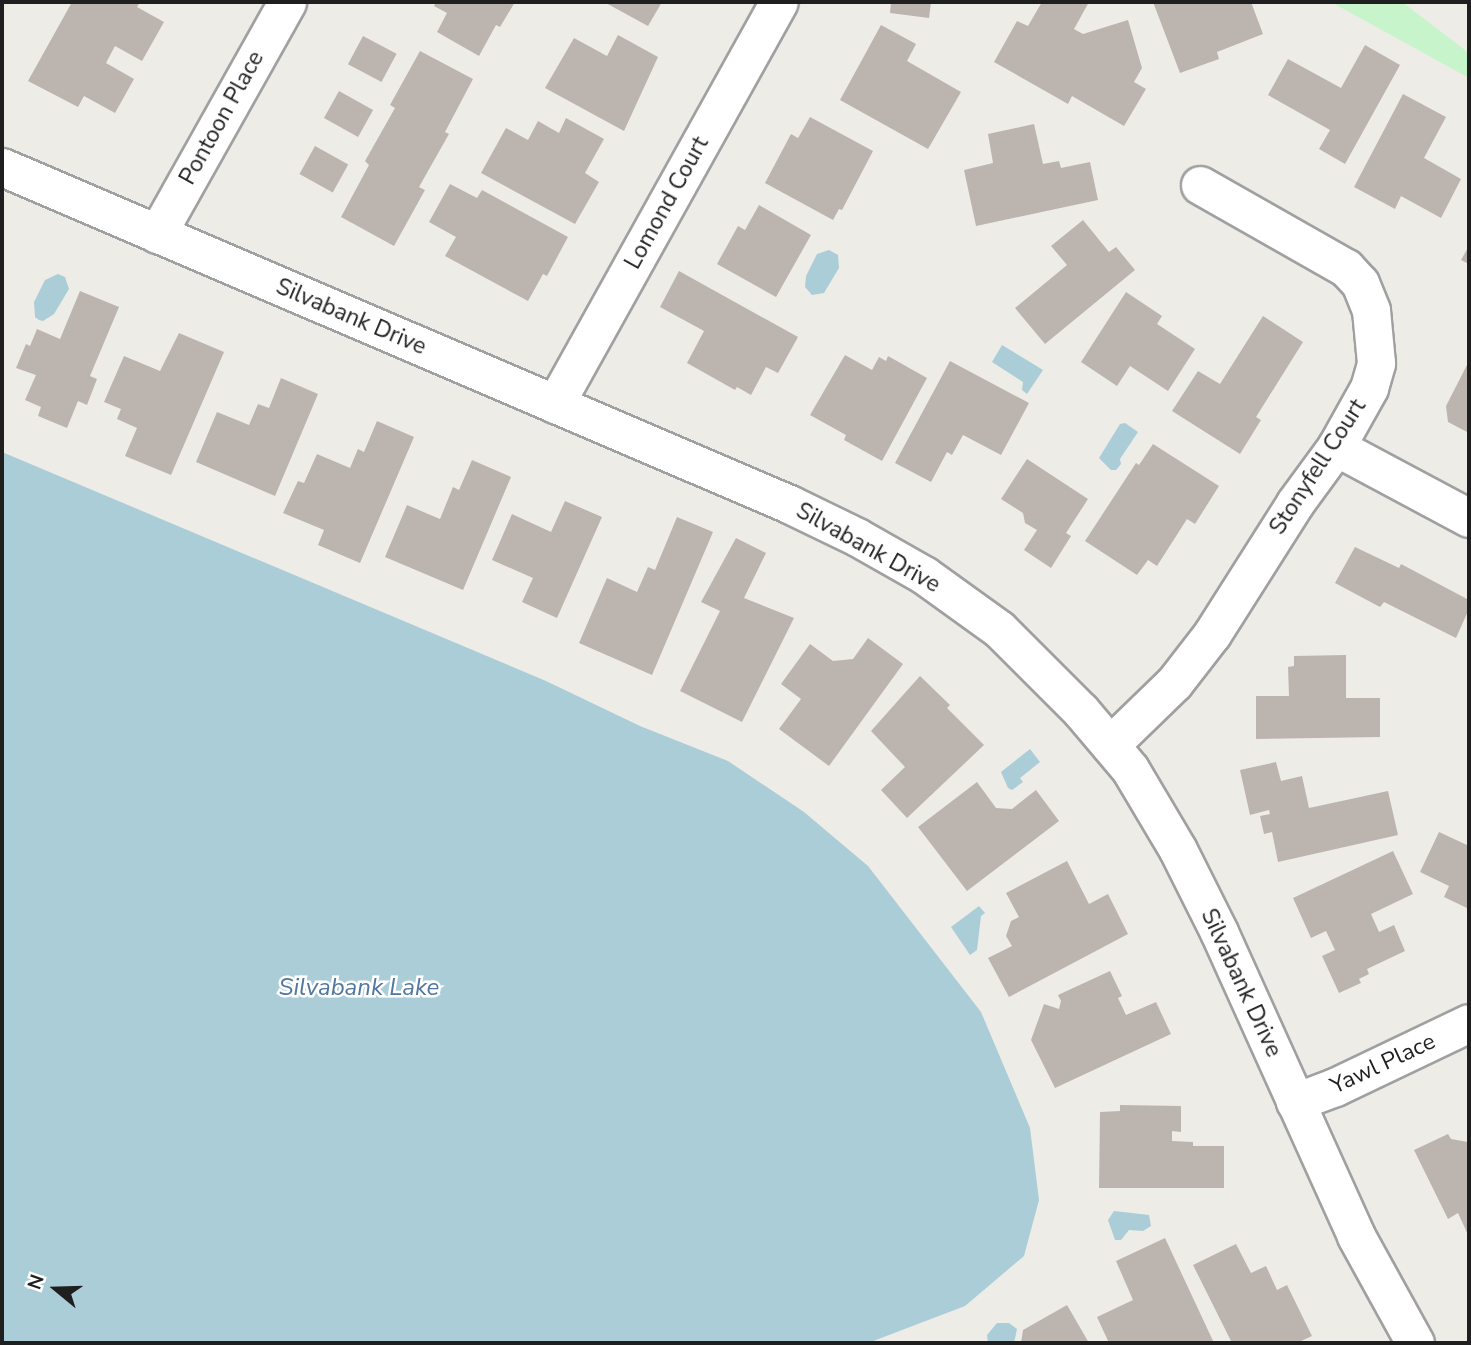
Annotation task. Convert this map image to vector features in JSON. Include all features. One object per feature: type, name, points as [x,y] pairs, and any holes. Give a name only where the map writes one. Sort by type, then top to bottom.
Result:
[{"type":"street","name":"Pontoon Place","points":[[157,234],[287,2]]},
{"type":"street","name":"Lomond Court","points":[[555,404],[779,2]]},
{"type":"street","name":"Silvabank Drive","points":[[2,167],[789,504],[857,537],[924,575],[999,629],[1082,711],[1130,768],[1178,850],[1356,1236],[1415,1343]]},
{"type":"street","name":"Stonyfell Court","points":[[1110,745],[1147,712],[1196,655],[1295,503],[1336,447],[1369,388],[1376,363],[1371,310],[1360,283],[1346,268],[1200,185]]},
{"type":"street","points":[[1336,447],[1469,517]]},
{"type":"street","name":"Yawl Place","points":[[1295,1101],[1335,1087],[1469,1023]]},
{"type":"green space","points":[[1331,2],[1402,2],[1469,53],[1469,78]]},
{"type":"water","points":[[829,250],[838,255],[839,268],[824,293],[812,295],[805,287],[806,276],[817,254]]},
{"type":"water","points":[[58,274],[65,277],[69,289],[54,314],[43,321],[39,320],[35,317],[34,302],[45,280]]},
{"type":"water","points":[[1002,345],[1043,370],[1027,394],[1022,390],[1023,382],[992,362]]},
{"type":"water","points":[[1125,423],[1138,432],[1120,459],[1121,464],[1116,470],[1111,470],[1099,458],[1120,424]]},
{"type":"water","name":"Silvabank Lake","points":[[2,452],[546,681],[640,726],[728,761],[804,812],[868,866],[981,1012],[1030,1128],[1039,1200],[1024,1256],[965,1306],[868,1343],[2,1343]]},
{"type":"water","points":[[1030,749],[1040,762],[1020,778],[1023,782],[1012,790],[1008,788],[1001,772]]},
{"type":"water","points":[[979,906],[985,913],[981,916],[977,950],[970,955],[951,927]]},
{"type":"water","points":[[1114,1211],[1149,1215],[1151,1226],[1143,1231],[1129,1230],[1121,1240],[1115,1240],[1108,1220]]},
{"type":"water","points":[[997,1323],[1009,1323],[1017,1329],[1014,1343],[988,1343],[987,1335]]},
{"type":"building","points":[[72,2],[140,2],[137,7],[164,22],[142,61],[115,46],[106,63],[134,79],[115,113],[84,96],[78,107],[28,81]]},
{"type":"building","points":[[436,2],[515,2],[500,27],[496,25],[479,56],[437,32],[447,13],[434,6]]},
{"type":"building","points":[[604,2],[662,2],[648,26]]},
{"type":"building","points":[[891,2],[931,2],[929,18],[890,13]]},
{"type":"building","points":[[1042,2],[1089,2],[1074,29],[1083,34],[1128,20],[1142,68],[1134,82],[1146,89],[1124,126],[1072,96],[1068,104],[994,62],[1017,21],[1028,26]]},
{"type":"building","points":[[1153,2],[1251,2],[1263,34],[1217,52],[1219,59],[1180,73]]},
{"type":"building","points":[[881,25],[916,44],[907,61],[961,92],[928,149],[840,100]]},
{"type":"building","points":[[618,35],[658,57],[624,131],[545,88],[574,38],[607,56]]},
{"type":"building","points":[[363,36],[397,54],[382,82],[348,64]]},
{"type":"building","points":[[1365,45],[1400,65],[1345,164],[1319,149],[1330,130],[1268,95],[1288,59],[1341,88]]},
{"type":"building","points":[[420,51],[473,79],[445,132],[449,134],[419,187],[425,190],[394,246],[341,217],[369,165],[365,161],[395,108],[390,105]]},
{"type":"building","points":[[339,91],[373,110],[358,137],[324,118]]},
{"type":"building","points":[[1403,94],[1446,117],[1424,158],[1461,179],[1441,218],[1401,196],[1395,209],[1354,187]]},
{"type":"building","points":[[810,117],[873,151],[842,210],[839,209],[833,220],[765,183],[791,134],[798,138]]},
{"type":"building","points":[[566,118],[604,139],[585,173],[599,182],[575,224],[481,173],[506,128],[528,140],[538,121],[559,133]]},
{"type":"building","points":[[1034,124],[1043,164],[1059,161],[1061,168],[1090,162],[1098,200],[976,226],[964,170],[993,163],[988,134]]},
{"type":"building","points":[[315,146],[348,164],[333,192],[299,174]]},
{"type":"building","points":[[450,184],[477,198],[482,190],[568,237],[547,276],[543,274],[528,301],[445,256],[456,237],[429,222]]},
{"type":"building","points":[[759,205],[811,235],[776,297],[717,264],[738,226],[745,230]]},
{"type":"building","points":[[1083,220],[1109,252],[1116,247],[1135,270],[1045,344],[1015,308],[1067,265],[1051,246]]},
{"type":"building","points":[[1469,246],[1469,264],[1461,260]]},
{"type":"building","points":[[679,271],[798,337],[778,373],[766,367],[751,395],[737,387],[735,390],[687,363],[704,331],[660,307]]},
{"type":"building","points":[[80,291],[119,307],[90,376],[97,379],[87,405],[78,401],[67,428],[38,416],[41,407],[25,400],[36,375],[16,368],[26,344],[30,346],[37,329],[60,339]]},
{"type":"building","points":[[1126,292],[1162,316],[1157,324],[1195,349],[1168,391],[1130,366],[1117,386],[1081,362]]},
{"type":"building","points":[[1263,316],[1303,342],[1256,417],[1261,420],[1240,454],[1172,411],[1198,371],[1220,384]]},
{"type":"building","points":[[179,333],[224,352],[171,475],[125,456],[137,428],[117,419],[121,409],[104,402],[124,356],[160,371]]},
{"type":"building","points":[[845,355],[872,370],[879,357],[886,361],[888,356],[927,378],[882,461],[844,440],[846,435],[810,415]]},
{"type":"building","points":[[950,361],[1029,403],[1001,455],[963,435],[952,455],[947,452],[931,482],[895,463]]},
{"type":"building","points":[[1469,361],[1469,433],[1448,422],[1446,406]]},
{"type":"building","points":[[281,378],[318,394],[275,496],[196,462],[217,412],[249,425],[258,404],[269,408]]},
{"type":"building","points":[[377,421],[414,437],[360,563],[318,545],[324,530],[283,513],[298,481],[304,483],[317,454],[350,468],[358,449],[364,452]]},
{"type":"building","points":[[1153,444],[1219,486],[1195,524],[1187,519],[1157,566],[1148,560],[1137,575],[1085,541],[1136,463],[1139,465]]},
{"type":"building","points":[[1027,459],[1088,499],[1066,533],[1071,536],[1051,568],[1024,550],[1037,530],[1025,523],[1023,513],[1001,499]]},
{"type":"building","points":[[472,460],[511,477],[463,590],[385,557],[407,505],[440,519],[453,487],[459,490]]},
{"type":"building","points":[[565,501],[602,517],[557,618],[522,602],[533,578],[492,560],[512,514],[551,532]]},
{"type":"building","points":[[677,517],[713,532],[652,675],[579,643],[607,578],[637,592],[648,567],[655,570]]},
{"type":"building","points":[[736,538],[766,553],[744,598],[794,618],[742,722],[680,691],[720,611],[701,602]]},
{"type":"building","points":[[1355,547],[1399,568],[1401,564],[1469,600],[1469,609],[1456,638],[1384,602],[1380,607],[1335,583]]},
{"type":"building","points":[[868,638],[903,664],[829,766],[779,729],[801,699],[781,684],[810,644],[833,661],[853,659]]},
{"type":"building","points":[[1346,655],[1346,698],[1380,698],[1380,737],[1256,739],[1256,696],[1289,696],[1288,667],[1294,666],[1294,656]]},
{"type":"building","points":[[920,676],[950,705],[947,708],[984,745],[907,818],[881,790],[905,767],[871,731]]},
{"type":"building","points":[[1276,762],[1281,781],[1302,776],[1309,808],[1388,791],[1398,835],[1278,862],[1272,832],[1264,834],[1260,816],[1270,814],[1269,810],[1250,815],[1240,770]]},
{"type":"building","points":[[977,782],[996,808],[1012,809],[1036,790],[1059,821],[967,891],[918,827]]},
{"type":"building","points":[[1439,832],[1467,845],[1469,840],[1469,909],[1444,897],[1449,886],[1420,872]]},
{"type":"building","points":[[1393,851],[1413,894],[1371,914],[1379,932],[1394,925],[1405,951],[1367,969],[1369,974],[1359,979],[1361,983],[1339,993],[1322,956],[1335,950],[1326,931],[1311,938],[1293,898]]},
{"type":"building","points":[[1067,861],[1089,904],[1108,894],[1128,934],[1009,997],[988,958],[1012,946],[1006,936],[1011,921],[1019,917],[1006,893]]},
{"type":"building","points":[[1110,971],[1122,996],[1118,998],[1126,1015],[1156,1002],[1171,1034],[1055,1088],[1031,1040],[1044,1004],[1059,1009],[1061,1001],[1058,995]]},
{"type":"building","points":[[1120,1105],[1181,1106],[1181,1132],[1172,1131],[1172,1141],[1193,1142],[1193,1146],[1224,1146],[1224,1188],[1099,1188],[1100,1112],[1120,1111]]},
{"type":"building","points":[[1448,1134],[1451,1139],[1468,1142],[1469,1145],[1469,1237],[1458,1213],[1448,1219],[1414,1150]]},
{"type":"building","points":[[1165,1238],[1214,1343],[1109,1343],[1097,1317],[1133,1300],[1116,1261]]},
{"type":"building","points":[[1236,1244],[1251,1273],[1266,1266],[1277,1290],[1287,1285],[1312,1336],[1297,1343],[1232,1343],[1193,1265]]},
{"type":"building","points":[[1067,1305],[1089,1343],[1021,1343],[1023,1330]]}]
